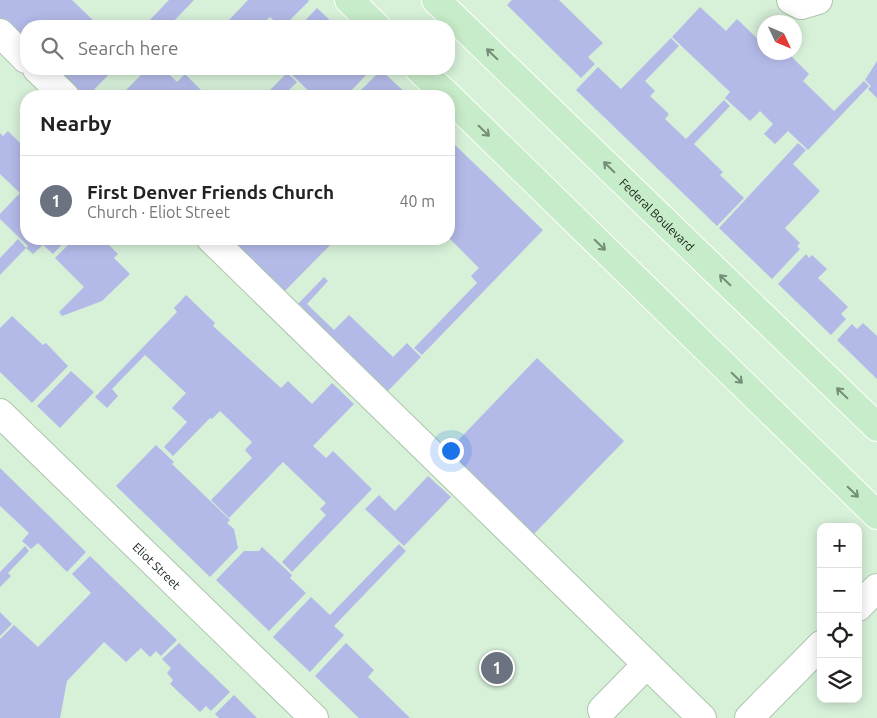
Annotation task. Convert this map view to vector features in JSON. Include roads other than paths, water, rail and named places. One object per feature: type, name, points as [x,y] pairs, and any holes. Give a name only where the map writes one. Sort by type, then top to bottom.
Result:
[{"type":"main road","points":[[349,0],[370,20]]},
{"type":"main road","name":"Federal Boulevard","points":[[442,2],[877,427]]},
{"type":"main road","points":[[425,75],[441,90]]},
{"type":"main road","points":[[455,104],[877,515]]},
{"type":"street","points":[[791,0],[801,6],[818,0]]},
{"type":"street","points":[[0,33],[20,53]]},
{"type":"street","points":[[43,75],[59,90]]},
{"type":"street","points":[[217,245],[702,718]]},
{"type":"street","name":"Eliot Street","points":[[0,413],[314,718]]},
{"type":"street","points":[[862,603],[877,588]]},
{"type":"street","points":[[749,718],[817,649]]},
{"type":"street","points":[[602,710],[647,664]]},
{"type":"place","name":"First Denver Friends Church","points":[[497,668]]}]
